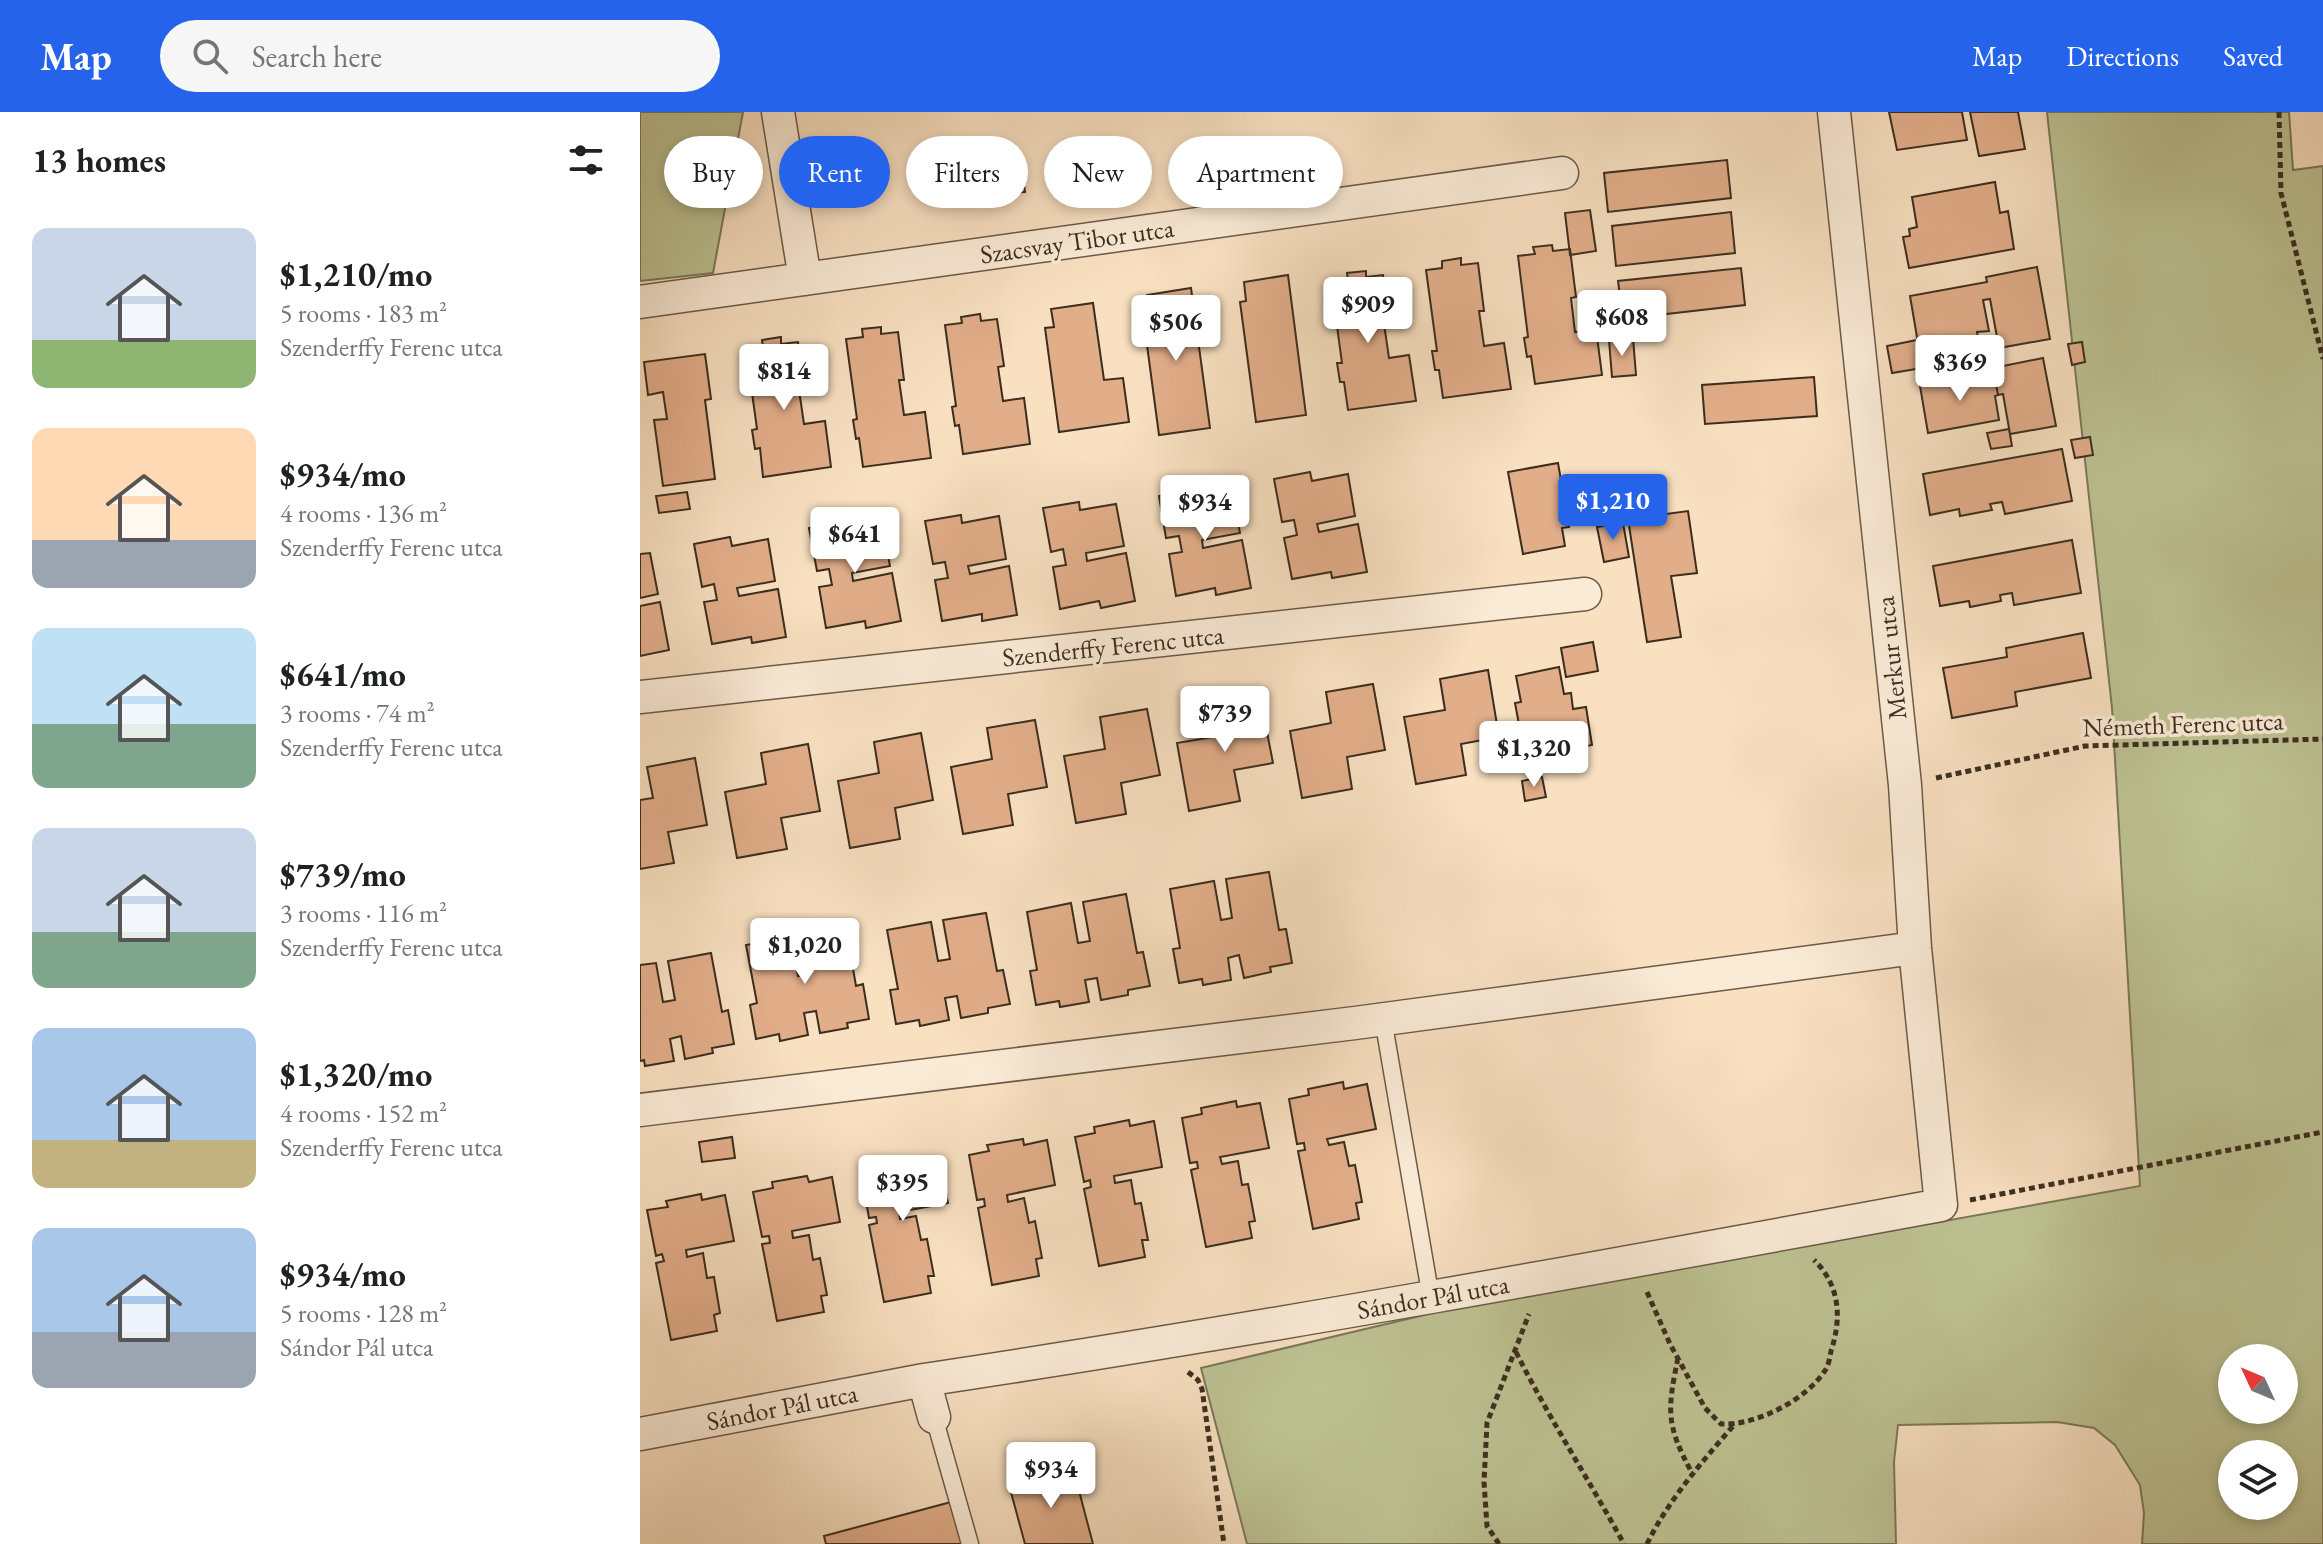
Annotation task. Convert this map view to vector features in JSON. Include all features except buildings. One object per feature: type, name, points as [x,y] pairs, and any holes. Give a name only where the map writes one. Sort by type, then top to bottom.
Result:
[{"type":"street","points":[[778,112],[805,279]]},
{"type":"street","name":"Merkur utca","points":[[1834,112],[1905,785],[1915,948],[1941,1205]]},
{"type":"street","name":"Szacsvay Tibor utca","points":[[640,302],[1562,173]]},
{"type":"street","name":"Szenderffy Ferenc utca","points":[[640,697],[1585,594]]},
{"type":"street","points":[[640,1110],[1383,1019],[1915,948]]},
{"type":"street","name":"Sándor Pál utca","points":[[640,1434],[924,1380],[1131,1349],[1431,1298],[1941,1205]]},
{"type":"street","points":[[924,1380],[934,1417]]},
{"type":"lane","points":[[1383,1019],[1431,1298]]},
{"type":"lane","points":[[934,1417],[970,1544]]},
{"type":"path","points":[[2279,112],[2281,193],[2323,359]]},
{"type":"path","name":"Németh Ferenc utca","points":[[1905,785],[2085,746],[2323,739]]},
{"type":"path","points":[[1941,1205],[2323,1132]]},
{"type":"path","points":[[1633,1261],[1705,1408],[1721,1424],[1734,1425],[1761,1417],[1798,1399],[1826,1369],[1838,1329],[1836,1294],[1823,1269],[1780,1235]]},
{"type":"path","points":[[1499,1544],[1487,1526],[1484,1482],[1487,1423],[1540,1278]]},
{"type":"path","points":[[1515,1351],[1624,1544]]},
{"type":"path","points":[[1678,1358],[1669,1412],[1676,1442],[1692,1473]]},
{"type":"path","points":[[1182,1368],[1198,1380],[1202,1389],[1224,1544]]},
{"type":"path","points":[[1647,1544],[1692,1473],[1734,1425]]},
{"type":"green space","points":[[640,112],[743,112],[739,136],[664,136],[664,208],[725,208],[713,273],[640,281]]},
{"type":"green space","points":[[2047,112],[2289,112],[2293,170],[2323,166],[2323,1544],[2142,1544],[2144,1513],[2140,1485],[2115,1445],[2094,1428],[2057,1422],[1898,1425],[1894,1462],[1896,1544],[1247,1544],[1201,1368],[1441,1311],[2140,1186],[2112,708]]}]
